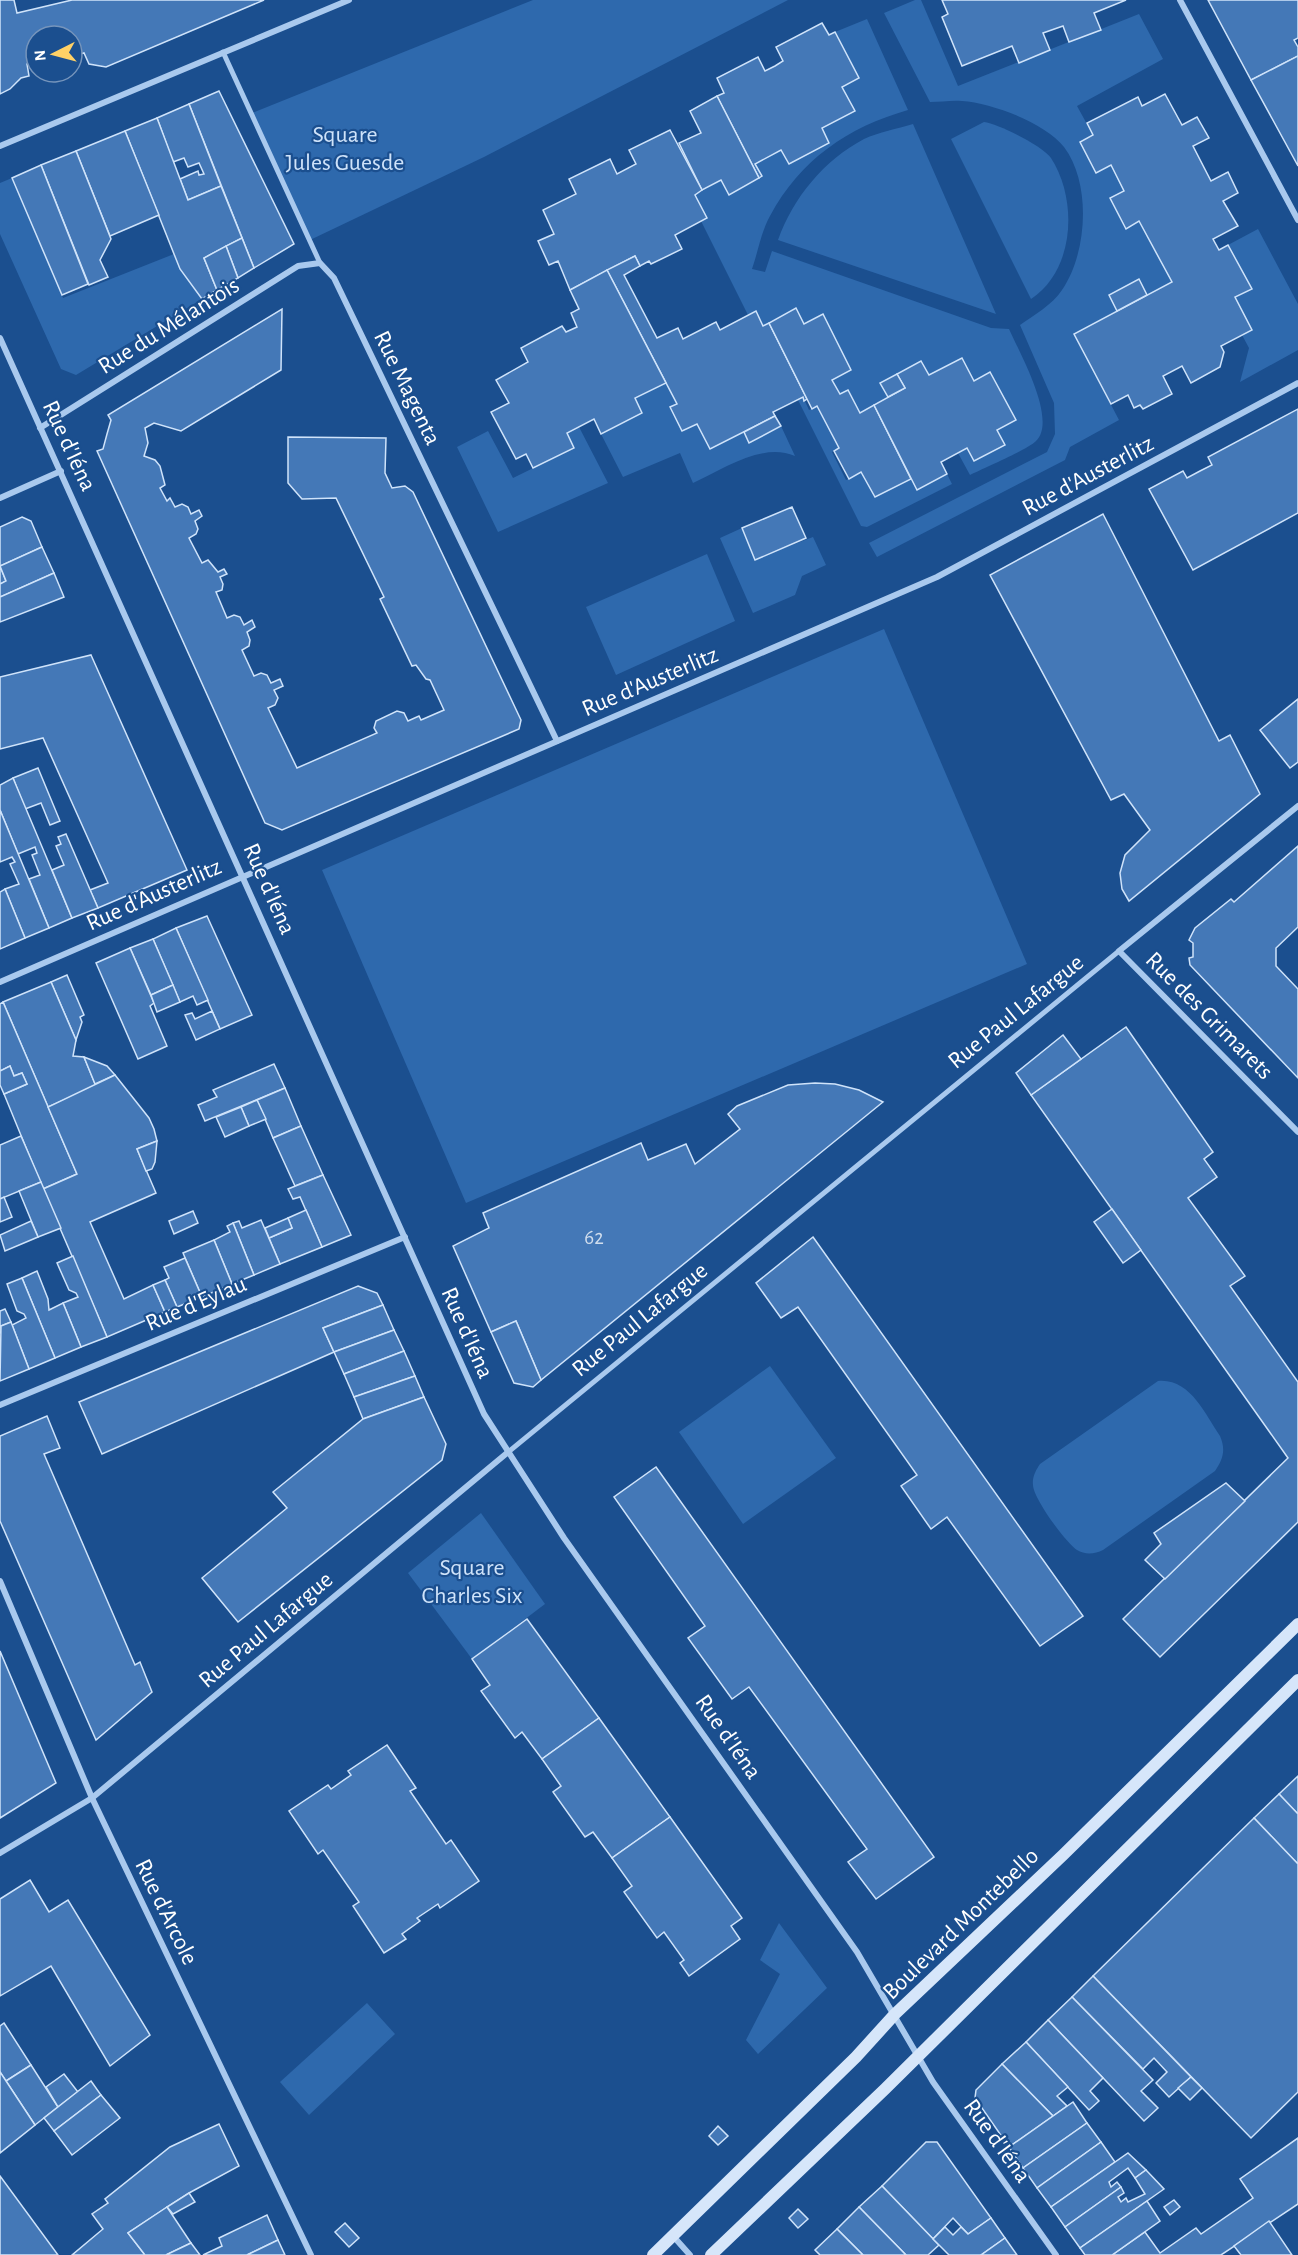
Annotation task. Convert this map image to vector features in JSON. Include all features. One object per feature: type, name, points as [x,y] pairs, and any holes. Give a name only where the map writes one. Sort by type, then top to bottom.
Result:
[{"type":"main road","name":"Boulevard Montebello","points":[[653,2255],[848,2065],[895,2014],[1063,1855],[1298,1624]]},
{"type":"main road","points":[[711,2255],[919,2055],[1298,1680]]},
{"type":"street","points":[[0,146],[349,0]]},
{"type":"street","points":[[1180,0],[1298,220]]},
{"type":"street","name":"Rue Magenta","points":[[223,52],[320,263],[334,278],[557,741]]},
{"type":"street","name":"Rue du Mélantois","points":[[40,428],[298,266],[320,263]]},
{"type":"street","name":"Rue d'Iéna","points":[[0,338],[484,1414],[507,1453],[857,1952],[933,2082],[1056,2255]]},
{"type":"street","name":"Rue d'Austerlitz","points":[[0,981],[864,610],[959,566],[1298,383]]},
{"type":"street","points":[[0,498],[61,471]]},
{"type":"street","name":"Rue Paul Lafargue","points":[[0,1853],[92,1798],[507,1453],[1298,806]]},
{"type":"street","name":"Rue des Grimarets","points":[[1119,951],[1298,1132]]},
{"type":"street","name":"Rue d'Eylau","points":[[0,1405],[405,1237]]},
{"type":"street","name":"Rue d'Arcole","points":[[0,1581],[92,1798],[311,2255]]},
{"type":"street","points":[[673,2236],[690,2255]]},
{"type":"green space","name":"Square Jules Guesde","points":[[533,0],[788,0],[484,157],[310,240],[252,113]]},
{"type":"green space","points":[[915,0],[921,0],[958,86],[1139,14],[1163,59],[1077,106],[1093,135],[1080,142],[1096,172],[1111,165],[1124,191],[1110,198],[1125,228],[1139,221],[1172,282],[1147,295],[1139,280],[1109,295],[1117,311],[1074,334],[1119,420],[1070,447],[1065,460],[877,557],[869,543],[1047,452],[1055,434],[1054,403],[1020,325],[1048,305],[1062,290],[1077,258],[1083,219],[1079,180],[1073,162],[1055,138],[1031,122],[1002,110],[958,101],[930,102],[884,13]]},
{"type":"green space","points":[[867,19],[908,110],[886,117],[846,136],[811,162],[782,196],[770,216],[752,269],[765,272],[772,251],[991,328],[1009,329],[1028,369],[1040,402],[1042,431],[1031,445],[970,475],[958,453],[967,448],[974,460],[1005,445],[997,430],[1015,420],[989,372],[974,381],[962,358],[929,375],[921,361],[881,383],[888,397],[860,413],[848,390],[840,394],[832,380],[851,370],[823,314],[804,324],[795,308],[763,326],[756,311],[748,315],[701,221],[707,217],[695,195],[721,180],[729,195],[762,177],[755,164],[781,150],[789,164],[829,143],[822,128],[855,111],[842,87],[859,78],[835,32]]},
{"type":"green space","points":[[984,122],[1020,136],[1039,148],[1051,158],[1060,175],[1068,213],[1068,233],[1064,253],[1046,286],[1031,299],[951,139]]},
{"type":"green space","points":[[913,124],[996,314],[778,240],[792,209],[823,169],[864,139]]},
{"type":"green space","points":[[12,178],[63,298],[174,254],[202,299],[76,375],[61,369],[0,234],[0,183]]},
{"type":"green space","points":[[1258,229],[1298,304],[1298,350],[1240,382],[1249,348],[1242,335],[1252,330],[1235,297],[1252,289],[1228,245]]},
{"type":"green space","points":[[666,383],[677,404],[682,431],[697,424],[743,431],[749,443],[781,426],[795,456],[770,452],[756,455],[693,483],[680,453],[623,477],[601,434],[635,398]]},
{"type":"green space","points":[[803,397],[809,410],[817,406],[839,448],[832,452],[846,480],[861,472],[875,497],[911,479],[917,489],[947,474],[952,484],[867,527],[861,526],[798,400]]},
{"type":"green space","points":[[579,427],[608,483],[498,532],[457,447],[488,431],[513,478],[574,448],[567,433]]},
{"type":"green space","points":[[742,528],[755,559],[813,537],[826,565],[802,576],[795,595],[753,613],[720,538]]},
{"type":"green space","points":[[707,554],[735,621],[616,675],[586,607]]},
{"type":"green space","points":[[884,629],[1027,964],[466,1203],[322,870]]},
{"type":"green space","points":[[770,1366],[836,1458],[743,1524],[679,1432]]},
{"type":"green space","points":[[1158,1381],[1179,1385],[1188,1391],[1202,1408],[1222,1441],[1223,1454],[1220,1462],[1215,1471],[1103,1550],[1090,1553],[1080,1552],[1058,1530],[1038,1500],[1033,1485],[1036,1471],[1040,1464]]},
{"type":"green space","name":"Square Charles Six","points":[[481,1513],[545,1604],[472,1659],[408,1573]]},
{"type":"green space","points":[[779,1923],[827,1988],[758,2054],[746,2040],[780,1974],[760,1960]]},
{"type":"green space","points":[[367,2003],[395,2034],[309,2115],[280,2082]]},
{"type":"building","points":[[0,0],[14,0],[17,13],[72,0],[264,0],[106,67],[89,64],[84,53],[84,24],[24,24],[24,77],[0,94]]},
{"type":"building","points":[[942,0],[1126,0],[1094,13],[1101,30],[1069,42],[1063,26],[1043,33],[1050,50],[1019,63],[1012,46],[962,66],[942,17],[948,14]]},
{"type":"building","points":[[1208,0],[1298,0],[1298,38],[1294,40],[1298,47],[1298,56],[1251,80]]},
{"type":"building","points":[[822,23],[829,35],[835,32],[859,78],[842,87],[855,111],[822,128],[829,143],[789,164],[781,150],[755,164],[762,176],[759,178],[717,96],[724,93],[717,78],[758,57],[765,71],[775,66],[783,61],[776,47]]},
{"type":"building","points":[[1298,56],[1298,166],[1251,80]]},
{"type":"building","points":[[219,91],[294,244],[254,268],[189,104]]},
{"type":"building","points":[[1165,94],[1182,125],[1197,117],[1209,138],[1193,146],[1211,181],[1228,172],[1238,193],[1223,201],[1238,226],[1213,239],[1219,250],[1228,245],[1252,289],[1235,297],[1252,330],[1221,346],[1224,352],[1220,367],[1191,383],[1182,366],[1163,376],[1172,394],[1143,409],[1140,405],[1134,408],[1128,395],[1111,404],[1074,334],[1172,282],[1139,221],[1126,229],[1110,198],[1124,191],[1111,165],[1096,173],[1080,142],[1093,135],[1087,123],[1138,97],[1142,106]]},
{"type":"building","points":[[717,96],[759,178],[729,195],[721,180],[702,190],[679,143],[701,133],[690,111]]},
{"type":"building","points":[[189,104],[221,186],[188,200],[180,179],[198,171],[199,175],[204,174],[199,163],[188,167],[184,158],[173,162],[157,118]]},
{"type":"building","points":[[157,118],[188,200],[221,186],[242,238],[204,258],[217,290],[202,299],[180,269],[125,131]]},
{"type":"building","points":[[670,130],[702,190],[695,195],[707,218],[675,235],[682,249],[651,264],[649,261],[640,266],[635,256],[570,290],[558,261],[549,265],[538,241],[554,234],[543,210],[576,194],[569,179],[610,159],[617,174],[636,164],[629,150]]},
{"type":"building","points":[[125,131],[159,215],[110,236],[76,151]]},
{"type":"building","points":[[76,151],[111,239],[100,260],[108,277],[89,285],[41,165]]},
{"type":"building","points":[[41,165],[88,284],[62,295],[12,178]]},
{"type":"building","points":[[242,238],[254,268],[238,278],[226,246]]},
{"type":"building","points":[[226,246],[238,278],[217,290],[204,258]]},
{"type":"building","points":[[635,256],[640,266],[624,275],[657,338],[678,328],[683,339],[716,322],[720,330],[756,311],[763,326],[769,323],[807,399],[804,401],[803,397],[773,412],[775,416],[710,449],[697,424],[682,431],[670,407],[677,404],[607,270]]},
{"type":"building","points":[[607,270],[666,383],[635,398],[642,413],[601,434],[594,419],[567,433],[574,448],[533,468],[526,454],[516,459],[491,412],[509,403],[496,380],[528,362],[521,348],[562,326],[566,332],[577,327],[571,313],[579,309],[570,290]]},
{"type":"building","points":[[1139,279],[1147,295],[1117,311],[1109,295]]},
{"type":"building","points":[[796,308],[804,324],[823,314],[851,370],[832,380],[840,394],[848,390],[860,413],[874,405],[911,479],[875,497],[861,472],[849,479],[834,451],[839,448],[817,406],[812,409],[769,323]]},
{"type":"building","points":[[282,309],[281,370],[181,431],[154,423],[145,428],[148,443],[144,456],[155,460],[160,466],[165,485],[160,488],[167,501],[170,498],[175,507],[182,504],[188,507],[191,514],[199,510],[202,516],[195,521],[198,529],[196,534],[189,538],[202,563],[208,560],[218,572],[224,569],[227,574],[220,577],[223,584],[222,590],[216,592],[227,618],[234,615],[240,617],[244,625],[252,620],[255,627],[247,632],[250,640],[249,646],[242,650],[254,676],[261,673],[267,675],[271,683],[280,679],[283,686],[274,690],[278,698],[275,705],[268,708],[297,768],[377,733],[374,728],[376,721],[397,711],[404,713],[408,721],[419,716],[421,720],[444,710],[430,680],[426,679],[416,665],[412,666],[380,599],[384,597],[336,498],[302,499],[288,483],[288,437],[386,438],[385,473],[392,488],[405,486],[413,492],[521,720],[519,729],[282,830],[265,823],[97,451],[103,449],[111,420],[108,415]]},
{"type":"building","points":[[962,358],[974,381],[990,372],[1016,420],[997,430],[1005,445],[974,461],[967,448],[941,462],[947,474],[917,490],[874,405],[905,388],[897,374],[921,361],[929,375]]},
{"type":"building","points":[[897,374],[905,388],[888,397],[880,383]]},
{"type":"building","points":[[1298,409],[1298,513],[1193,570],[1149,489],[1183,471],[1187,478],[1212,465],[1208,457]]},
{"type":"building","points":[[775,416],[781,426],[749,443],[744,432]]},
{"type":"building","points":[[792,507],[806,538],[755,560],[742,528]]},
{"type":"building","points":[[1103,514],[1219,741],[1230,735],[1260,794],[1129,901],[1122,889],[1120,873],[1125,855],[1150,830],[1124,794],[1111,800],[990,575]]},
{"type":"building","points":[[22,517],[31,521],[42,547],[0,566],[0,527]]},
{"type":"building","points":[[42,547],[54,573],[0,597],[0,584],[6,581],[0,566]]},
{"type":"building","points":[[0,566],[6,581],[0,584]]},
{"type":"building","points":[[54,573],[64,597],[0,622],[0,597]]},
{"type":"building","points":[[91,655],[187,870],[98,908],[90,890],[108,883],[43,738],[0,749],[0,677]]},
{"type":"building","points":[[1298,699],[1298,762],[1290,768],[1260,730]]},
{"type":"building","points":[[38,768],[60,821],[50,825],[41,803],[25,809],[13,778]]},
{"type":"building","points":[[13,778],[72,918],[49,928],[29,879],[40,875],[32,855],[37,853],[35,847],[18,854],[0,810],[0,785]]},
{"type":"building","points":[[0,810],[49,928],[25,938],[5,889],[19,884],[10,864],[15,862],[12,857],[0,862]]},
{"type":"building","points":[[66,834],[98,908],[72,918],[52,870],[64,865],[56,846],[61,844],[58,837]]},
{"type":"building","points":[[1298,846],[1298,927],[1276,948],[1276,966],[1298,989],[1298,1078],[1190,965],[1189,958],[1193,957],[1193,943],[1189,940],[1195,928],[1231,899],[1234,902]]},
{"type":"building","points":[[5,889],[25,938],[0,949],[0,892]]},
{"type":"building","points":[[207,916],[252,1015],[220,1029],[176,928]]},
{"type":"building","points":[[176,928],[208,1000],[197,1005],[193,996],[180,1002],[153,939]]},
{"type":"building","points":[[153,939],[173,985],[151,995],[130,948]]},
{"type":"building","points":[[130,948],[154,1003],[150,1006],[167,1046],[138,1059],[96,963]]},
{"type":"building","points":[[67,975],[84,1015],[80,1017],[82,1022],[76,1040],[51,982]]},
{"type":"building","points":[[51,982],[76,1040],[73,1056],[84,1057],[96,1086],[48,1107],[3,1002]]},
{"type":"building","points":[[173,985],[180,1002],[157,1012],[151,995]]},
{"type":"building","points":[[3,1002],[77,1174],[43,1189],[4,1094],[27,1084],[22,1073],[14,1076],[10,1066],[0,1071],[0,1004]]},
{"type":"building","points":[[212,1011],[220,1029],[196,1040],[185,1015],[192,1013],[195,1019]]},
{"type":"building","points":[[1126,1027],[1213,1152],[1204,1159],[1217,1177],[1188,1198],[1245,1276],[1230,1286],[1298,1382],[1298,1522],[1160,1657],[1123,1619],[1288,1458],[1031,1095]]},
{"type":"building","points":[[1063,1035],[1081,1059],[1031,1095],[1016,1073]]},
{"type":"building","points":[[84,1057],[107,1066],[115,1075],[95,1084]]},
{"type":"building","points":[[274,1064],[285,1088],[205,1121],[198,1105],[217,1097],[213,1090]]},
{"type":"building","points":[[10,1066],[14,1076],[22,1073],[27,1084],[4,1094],[0,1085],[0,1071]]},
{"type":"building","points":[[115,1075],[149,1118],[154,1129],[157,1141],[137,1149],[156,1193],[90,1222],[124,1299],[153,1285],[165,1312],[107,1337],[43,1189],[77,1174],[48,1107]]},
{"type":"building","points":[[835,1084],[859,1090],[883,1102],[541,1380],[516,1321],[491,1332],[453,1246],[489,1228],[483,1213],[641,1143],[648,1160],[686,1144],[695,1164],[740,1129],[728,1114],[737,1106],[788,1085]]},
{"type":"building","points":[[285,1088],[301,1126],[273,1138],[257,1100]]},
{"type":"building","points":[[257,1100],[266,1119],[249,1126],[241,1107]]},
{"type":"building","points":[[241,1107],[249,1126],[225,1137],[216,1117]]},
{"type":"building","points":[[301,1126],[323,1175],[295,1186],[273,1138]]},
{"type":"building","points":[[21,1136],[41,1182],[0,1199],[0,1145]]},
{"type":"building","points":[[157,1141],[155,1162],[152,1169],[146,1171],[137,1149]]},
{"type":"building","points":[[323,1175],[351,1235],[322,1247],[300,1197],[293,1199],[288,1189]]},
{"type":"building","points":[[41,1182],[61,1228],[38,1237],[19,1191]]},
{"type":"building","points":[[4,1197],[12,1217],[0,1222],[0,1199]]},
{"type":"building","points":[[1112,1209],[1141,1250],[1123,1263],[1094,1222]]},
{"type":"building","points":[[306,1210],[322,1247],[280,1264],[269,1238],[292,1228],[288,1218]]},
{"type":"building","points":[[193,1211],[198,1223],[174,1234],[169,1221]]},
{"type":"building","points":[[288,1218],[292,1228],[269,1238],[265,1228]]},
{"type":"building","points":[[261,1220],[280,1264],[254,1275],[233,1223],[239,1221],[242,1228]]},
{"type":"building","points":[[31,1221],[38,1237],[5,1251],[0,1235]]},
{"type":"building","points":[[233,1223],[254,1275],[232,1284],[214,1240],[230,1232],[227,1226]]},
{"type":"building","points":[[813,1237],[1083,1616],[1040,1646],[947,1517],[931,1529],[901,1486],[917,1475],[798,1307],[781,1318],[756,1283]]},
{"type":"building","points":[[214,1240],[232,1284],[202,1297],[183,1253]]},
{"type":"building","points":[[73,1256],[107,1337],[81,1347],[63,1303],[78,1297],[76,1293],[69,1290],[57,1263]]},
{"type":"building","points":[[185,1258],[202,1297],[177,1307],[165,1280],[169,1278],[164,1267]]},
{"type":"building","points":[[37,1271],[48,1299],[49,1310],[63,1303],[81,1347],[55,1358],[22,1278]]},
{"type":"building","points":[[22,1278],[55,1358],[29,1369],[12,1325],[26,1318],[24,1314],[17,1311],[7,1284]]},
{"type":"building","points":[[165,1280],[177,1307],[165,1312],[153,1285]]},
{"type":"building","points":[[358,1286],[377,1293],[383,1305],[323,1328],[334,1352],[102,1454],[79,1402]]},
{"type":"building","points":[[383,1305],[394,1330],[334,1352],[323,1328]]},
{"type":"building","points":[[5,1309],[11,1322],[1,1326],[3,1331],[0,1333],[0,1311]]},
{"type":"building","points":[[516,1321],[541,1380],[533,1387],[514,1383],[491,1332]]},
{"type":"building","points":[[11,1322],[29,1369],[0,1381],[1,1326]]},
{"type":"building","points":[[394,1330],[404,1351],[344,1374],[334,1352]]},
{"type":"building","points":[[404,1351],[415,1376],[354,1397],[344,1374]]},
{"type":"building","points":[[415,1376],[424,1397],[363,1419],[354,1397]]},
{"type":"building","points":[[424,1397],[446,1444],[442,1460],[238,1622],[202,1578],[287,1508],[273,1492],[363,1419]]},
{"type":"building","points":[[47,1416],[60,1448],[44,1454],[135,1665],[140,1662],[152,1692],[96,1740],[0,1521],[0,1436]]},
{"type":"building","points":[[656,1467],[934,1857],[876,1899],[848,1862],[867,1849],[749,1687],[732,1699],[688,1638],[705,1626],[614,1497]]},
{"type":"building","points":[[1226,1483],[1245,1501],[1165,1579],[1145,1560],[1161,1544],[1154,1533]]},
{"type":"building","points":[[527,1619],[599,1718],[542,1759],[522,1732],[515,1738],[481,1691],[490,1685],[472,1659]]},
{"type":"building","points":[[0,1651],[56,1783],[0,1818]]},
{"type":"building","points":[[599,1718],[670,1817],[612,1858],[593,1832],[585,1837],[553,1792],[561,1786],[542,1759]]},
{"type":"building","points":[[387,1745],[416,1788],[410,1791],[446,1844],[451,1840],[479,1881],[440,1908],[438,1904],[417,1918],[420,1921],[402,1934],[406,1939],[384,1953],[353,1906],[359,1902],[323,1850],[318,1854],[289,1811],[328,1785],[331,1789],[351,1775],[348,1771]]},
{"type":"building","points":[[1298,1776],[1298,1814],[1279,1794]]},
{"type":"building","points":[[1279,1794],[1298,1814],[1298,1864],[1254,1818]]},
{"type":"building","points":[[670,1817],[742,1918],[731,1926],[740,1939],[689,1976],[680,1963],[684,1960],[664,1932],[657,1938],[624,1892],[632,1886],[612,1858]]},
{"type":"building","points":[[1254,1818],[1298,1864],[1298,2092],[1251,2138],[1093,1976]]},
{"type":"building","points":[[30,1880],[49,1912],[68,1900],[150,2035],[110,2066],[51,1966],[0,1996],[0,1899]]},
{"type":"building","points":[[1093,1976],[1191,2077],[1169,2097],[1156,2083],[1167,2072],[1154,2058],[1143,2069],[1072,1997]]},
{"type":"building","points":[[1072,1997],[1153,2080],[1141,2091],[1158,2108],[1144,2121],[1048,2020]]},
{"type":"building","points":[[1048,2020],[1103,2078],[1090,2091],[1099,2101],[1089,2110],[1026,2042]]},
{"type":"building","points":[[4,2023],[31,2065],[6,2081],[0,2072],[0,2026]]},
{"type":"building","points":[[1026,2042],[1068,2087],[1057,2096],[1067,2106],[1053,2116],[1002,2064]]},
{"type":"building","points":[[1002,2064],[1053,2116],[1009,2147],[975,2098],[976,2090]]},
{"type":"building","points":[[31,2065],[58,2107],[35,2125],[6,2081]]},
{"type":"building","points":[[0,2072],[35,2125],[0,2153]]},
{"type":"building","points":[[64,2074],[78,2092],[58,2107],[46,2087]]},
{"type":"building","points":[[1191,2077],[1202,2088],[1190,2100],[1178,2088]]},
{"type":"building","points":[[91,2081],[101,2095],[54,2131],[44,2118]]},
{"type":"building","points":[[101,2095],[120,2118],[72,2155],[54,2131]]},
{"type":"building","points":[[1073,2102],[1087,2123],[1023,2168],[1009,2147]]},
{"type":"building","points":[[1087,2123],[1101,2142],[1037,2188],[1023,2168]]},
{"type":"building","points":[[219,2124],[239,2166],[189,2193],[128,2233],[145,2255],[72,2255],[103,2229],[92,2214],[108,2203],[105,2199],[170,2147]]},
{"type":"building","points":[[718,2126],[728,2136],[718,2145],[709,2136]]},
{"type":"building","points":[[1298,2138],[1298,2204],[1221,2255],[1112,2255],[1145,2232],[1160,2253],[1196,2228],[1201,2234],[1253,2198],[1240,2179]]},
{"type":"building","points":[[926,2142],[937,2142],[991,2218],[968,2234],[953,2218],[933,2239],[882,2186]]},
{"type":"building","points":[[1101,2142],[1115,2162],[1051,2207],[1037,2188]]},
{"type":"building","points":[[1128,2153],[1146,2170],[1135,2178],[1128,2168],[1109,2182],[1111,2187],[1117,2182],[1121,2187],[1065,2227],[1051,2207]]},
{"type":"building","points":[[1146,2170],[1164,2189],[1080,2248],[1065,2227],[1121,2187],[1124,2193],[1118,2197],[1121,2202],[1126,2198],[1128,2202],[1145,2194],[1135,2178]]},
{"type":"building","points":[[0,2176],[58,2255],[0,2255]]},
{"type":"building","points":[[882,2186],[939,2245],[928,2255],[906,2255],[859,2207]]},
{"type":"building","points":[[189,2193],[195,2202],[173,2214],[167,2207]]},
{"type":"building","points":[[1174,2200],[1180,2207],[1170,2215],[1164,2207]]},
{"type":"building","points":[[1147,2201],[1160,2221],[1112,2255],[1085,2255],[1080,2248]]},
{"type":"building","points":[[167,2207],[191,2243],[166,2255],[145,2255],[128,2233]]},
{"type":"building","points":[[859,2207],[906,2255],[863,2255],[837,2229]]},
{"type":"building","points":[[798,2209],[808,2219],[798,2228],[789,2218]]},
{"type":"building","points":[[267,2215],[278,2240],[247,2255],[203,2255],[222,2246],[219,2238]]},
{"type":"building","points":[[991,2218],[1005,2238],[981,2255],[949,2255],[933,2239],[945,2227],[953,2235],[961,2227],[968,2234]]},
{"type":"building","points":[[1269,2221],[1292,2255],[1241,2255],[1234,2246]]},
{"type":"building","points":[[345,2223],[359,2238],[349,2247],[335,2232]]},
{"type":"building","points":[[837,2229],[863,2255],[820,2255],[815,2250]]},
{"type":"building","points":[[1005,2238],[1017,2255],[981,2255]]},
{"type":"building","points":[[278,2240],[285,2255],[247,2255]]},
{"type":"building","points":[[191,2243],[200,2255],[166,2255]]}]
